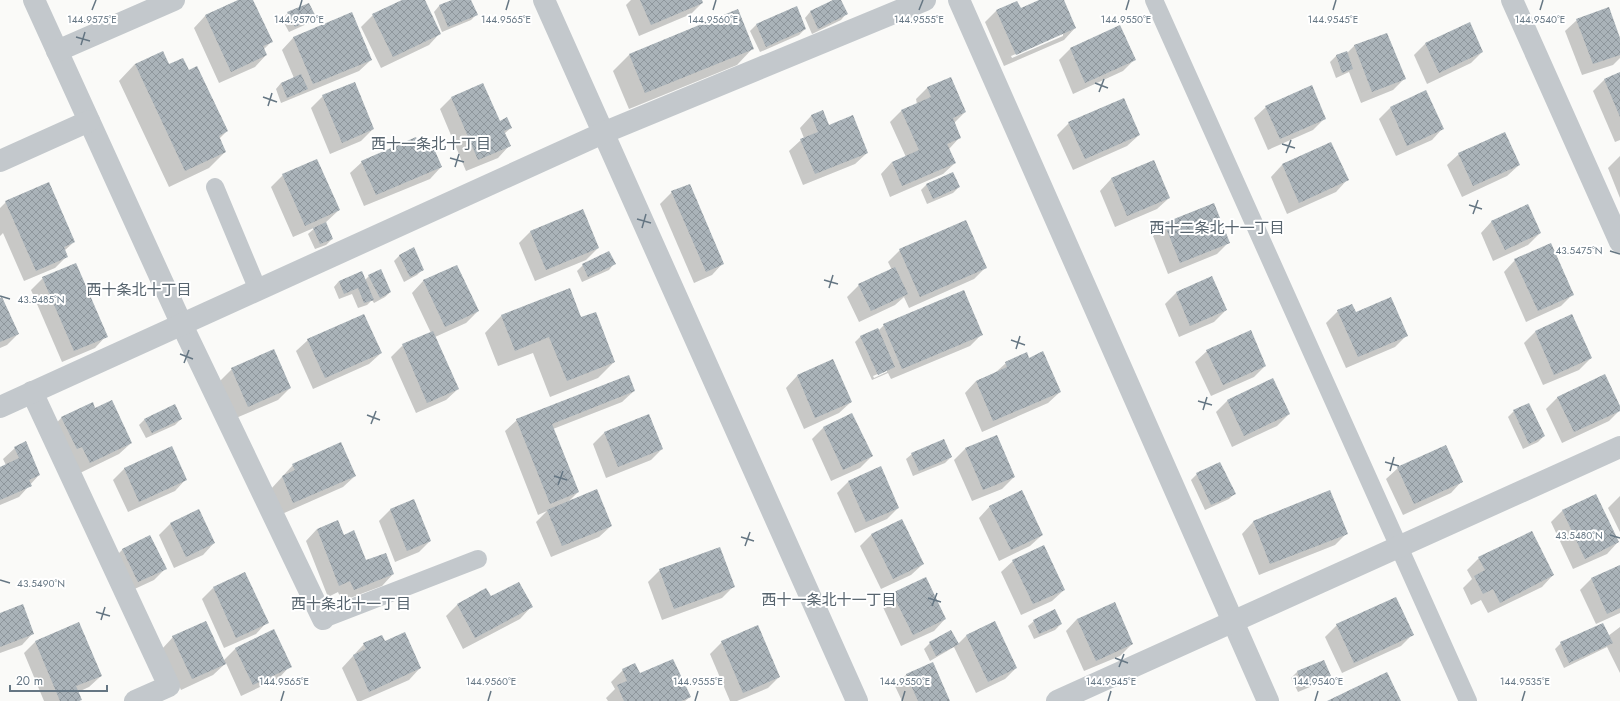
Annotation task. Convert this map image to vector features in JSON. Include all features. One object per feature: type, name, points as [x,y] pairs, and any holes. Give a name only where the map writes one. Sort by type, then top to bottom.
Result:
[{"type":"street","points":[[34,0],[182,325],[324,620]]},
{"type":"street","points":[[57,51],[174,0]]},
{"type":"street","points":[[544,0],[857,701]]},
{"type":"street","points":[[0,406],[182,325],[603,133],[924,0]]},
{"type":"street","points":[[959,0],[1268,701]]},
{"type":"street","points":[[1512,0],[1620,242]]},
{"type":"street","points":[[0,161],[89,121]]},
{"type":"street","points":[[32,392],[169,686],[135,701]]},
{"type":"street","points":[[1058,701],[1620,447]]},
{"type":"lane","points":[[1154,0],[1468,701]]},
{"type":"lane","points":[[215,187],[258,290]]},
{"type":"lane","points":[[324,620],[478,559]]},
{"type":"building","points":[[238,0],[253,0],[273,42],[263,46],[267,55],[231,72],[205,15]]},
{"type":"building","points":[[402,0],[425,0],[441,34],[393,57],[372,14]]},
{"type":"building","points":[[452,0],[471,0],[478,15],[448,27],[439,5]]},
{"type":"building","points":[[640,0],[702,0],[703,3],[651,25]]},
{"type":"building","points":[[833,0],[841,0],[848,14],[818,29],[810,11]]},
{"type":"building","points":[[1039,0],[1064,0],[1076,28],[1016,55],[996,10],[1017,1],[1021,8]]},
{"type":"building","points":[[309,3],[316,17],[295,27],[287,12]]},
{"type":"building","points":[[797,6],[806,29],[766,47],[756,24]]},
{"type":"building","points":[[1609,7],[1620,38],[1620,55],[1593,64],[1576,19]]},
{"type":"building","points":[[738,9],[754,49],[645,93],[629,54]]},
{"type":"building","points":[[352,12],[372,60],[313,84],[293,37]]},
{"type":"building","points":[[1470,22],[1483,52],[1439,73],[1425,43]]},
{"type":"building","points":[[1120,25],[1136,60],[1085,83],[1070,48]]},
{"type":"building","points":[[1387,33],[1406,79],[1372,92],[1354,45]]},
{"type":"building","points":[[163,51],[169,64],[183,58],[189,70],[197,66],[228,131],[219,136],[226,152],[185,171],[135,64]]},
{"type":"building","points":[[1347,51],[1353,69],[1342,73],[1336,55]]},
{"type":"building","points":[[1620,72],[1620,117],[1604,79]]},
{"type":"building","points":[[301,74],[308,89],[287,98],[281,83]]},
{"type":"building","points":[[951,77],[966,112],[953,118],[961,138],[947,144],[956,163],[902,186],[892,162],[919,150],[901,110],[931,97],[927,87]]},
{"type":"building","points":[[355,82],[374,129],[342,143],[322,95]]},
{"type":"building","points":[[483,83],[500,121],[507,117],[512,128],[504,131],[511,146],[478,160],[451,97]]},
{"type":"building","points":[[1312,85],[1326,119],[1280,139],[1265,106]]},
{"type":"building","points":[[1426,90],[1444,129],[1407,146],[1390,107]]},
{"type":"building","points":[[1124,98],[1140,135],[1085,159],[1068,122]]},
{"type":"building","points":[[823,110],[829,125],[853,115],[868,153],[815,174],[800,139],[818,132],[811,115]]},
{"type":"building","points":[[1505,132],[1520,165],[1473,186],[1458,153]]},
{"type":"building","points":[[416,137],[421,149],[432,144],[442,167],[376,195],[361,161]]},
{"type":"building","points":[[1331,142],[1349,180],[1299,203],[1282,164]]},
{"type":"building","points":[[317,159],[340,210],[305,226],[282,174]]},
{"type":"building","points":[[1154,160],[1170,198],[1127,216],[1111,178]]},
{"type":"building","points":[[953,172],[960,187],[933,199],[926,184]]},
{"type":"building","points":[[49,182],[75,242],[64,247],[68,257],[36,271],[5,201]]},
{"type":"building","points":[[690,184],[724,264],[706,272],[671,191]]},
{"type":"building","points":[[1214,203],[1230,243],[1180,263],[1164,223]]},
{"type":"building","points":[[1528,204],[1541,233],[1505,250],[1491,221]]},
{"type":"building","points":[[583,209],[599,248],[546,270],[530,231]]},
{"type":"building","points":[[966,220],[987,268],[920,297],[899,249]]},
{"type":"building","points":[[326,222],[333,239],[320,244],[313,228]]},
{"type":"building","points":[[1551,243],[1574,295],[1538,311],[1514,259]]},
{"type":"building","points":[[414,247],[424,270],[410,277],[399,255]]},
{"type":"building","points":[[609,251],[616,264],[588,277],[582,264]]},
{"type":"building","points":[[76,263],[108,337],[74,351],[42,277]]},
{"type":"building","points":[[457,265],[479,311],[445,327],[423,280]]},
{"type":"building","points":[[895,267],[908,294],[871,311],[858,284]]},
{"type":"building","points":[[381,269],[391,292],[380,298],[368,275]]},
{"type":"building","points":[[362,271],[374,300],[364,303],[358,288],[344,294],[339,281]]},
{"type":"building","points":[[1212,276],[1227,310],[1190,326],[1176,292]]},
{"type":"building","points":[[570,288],[581,317],[596,312],[615,362],[567,381],[549,337],[515,351],[501,315]]},
{"type":"building","points":[[964,290],[983,335],[902,369],[883,324]]},
{"type":"building","points":[[2,297],[19,334],[0,342],[0,298]]},
{"type":"building","points":[[1391,297],[1408,336],[1358,357],[1337,310],[1352,304],[1356,312]]},
{"type":"building","points":[[364,314],[382,353],[325,378],[307,339]]},
{"type":"building","points":[[1572,314],[1592,358],[1554,375],[1535,331]]},
{"type":"building","points":[[878,328],[895,367],[878,375],[860,336]]},
{"type":"building","points":[[1251,330],[1266,366],[1223,385],[1206,350]]},
{"type":"building","points":[[433,331],[459,389],[427,403],[402,344]]},
{"type":"building","points":[[274,349],[291,388],[248,407],[231,368]]},
{"type":"building","points":[[1043,351],[1061,392],[993,421],[976,381],[1007,367],[1005,362],[1027,352],[1029,358]]},
{"type":"building","points":[[833,359],[852,402],[815,418],[797,375]]},
{"type":"building","points":[[1605,374],[1620,406],[1620,411],[1574,432],[1557,397]]},
{"type":"building","points":[[629,375],[635,391],[552,424],[579,492],[550,504],[516,419]]},
{"type":"building","points":[[1273,378],[1290,414],[1244,436],[1227,400]]},
{"type":"building","points":[[112,400],[132,443],[90,463],[82,447],[77,449],[61,417],[93,402],[95,408]]},
{"type":"building","points":[[1529,403],[1545,436],[1529,444],[1513,410]]},
{"type":"building","points":[[175,404],[182,419],[152,433],[144,419]]},
{"type":"building","points":[[852,413],[873,456],[843,470],[823,427]]},
{"type":"building","points":[[649,414],[663,449],[618,467],[604,432]]},
{"type":"building","points":[[997,435],[1015,477],[983,490],[965,448]]},
{"type":"building","points":[[944,439],[952,457],[919,471],[911,453]]},
{"type":"building","points":[[26,441],[40,475],[29,480],[32,486],[0,500],[0,467],[19,458],[14,447]]},
{"type":"building","points":[[341,442],[356,476],[293,503],[282,476],[295,470],[292,464]]},
{"type":"building","points":[[1446,445],[1463,482],[1414,504],[1397,467]]},
{"type":"building","points":[[172,446],[187,480],[139,502],[124,468]]},
{"type":"building","points":[[1220,462],[1236,494],[1211,505],[1196,473]]},
{"type":"building","points":[[881,466],[899,508],[866,522],[848,481]]},
{"type":"building","points":[[597,489],[612,526],[562,546],[547,510]]},
{"type":"building","points":[[1022,490],[1043,535],[1011,550],[989,506]]},
{"type":"building","points":[[1330,490],[1348,534],[1270,564],[1253,521]]},
{"type":"building","points":[[1596,494],[1619,542],[1585,559],[1562,510]]},
{"type":"building","points":[[414,499],[431,541],[407,551],[390,509]]},
{"type":"building","points":[[199,509],[215,543],[186,557],[170,523]]},
{"type":"building","points":[[902,519],[924,564],[893,579],[871,534]]},
{"type":"building","points":[[338,520],[344,535],[354,530],[366,560],[386,553],[394,574],[354,590],[350,581],[339,586],[317,529]]},
{"type":"building","points":[[1532,531],[1554,575],[1500,603],[1493,589],[1483,594],[1474,576],[1485,570],[1478,557]]},
{"type":"building","points":[[150,535],[167,569],[138,582],[122,549]]},
{"type":"building","points":[[1044,545],[1065,590],[1033,604],[1012,560]]},
{"type":"building","points":[[720,547],[735,587],[674,609],[659,569]]},
{"type":"building","points":[[1620,565],[1620,608],[1607,614],[1591,578]]},
{"type":"building","points":[[245,572],[269,623],[236,638],[213,587]]},
{"type":"building","points":[[926,577],[946,619],[913,635],[892,593]]},
{"type":"building","points":[[519,582],[533,607],[475,638],[457,604],[486,588],[491,596]]},
{"type":"building","points":[[1396,597],[1414,635],[1354,663],[1336,624]]},
{"type":"building","points":[[1115,602],[1133,644],[1096,661],[1077,619]]},
{"type":"building","points":[[23,604],[34,634],[0,647],[0,613]]},
{"type":"building","points":[[1055,609],[1062,624],[1039,634],[1033,620]]},
{"type":"building","points":[[206,621],[226,664],[192,679],[172,636]]},
{"type":"building","points":[[995,621],[1017,668],[988,682],[966,635]]},
{"type":"building","points":[[79,622],[102,676],[76,686],[82,700],[60,701],[35,641]]},
{"type":"building","points":[[1603,623],[1613,643],[1569,663],[1560,642]]},
{"type":"building","points":[[758,625],[780,677],[743,693],[721,641]]},
{"type":"building","points":[[274,629],[292,667],[253,685],[235,648]]},
{"type":"building","points":[[951,630],[959,644],[936,656],[929,642]]},
{"type":"building","points":[[405,632],[421,668],[369,692],[353,655],[366,649],[363,643],[382,635],[385,641]]},
{"type":"building","points":[[673,659],[691,697],[681,701],[624,701],[617,685],[627,681],[622,669],[635,663],[640,673]]},
{"type":"building","points":[[1324,660],[1331,676],[1303,687],[1297,671]]},
{"type":"building","points":[[933,662],[950,701],[918,701],[906,674]]},
{"type":"building","points":[[1387,672],[1401,701],[1327,701]]},
{"type":"district","name":"西十一条北十丁目","points":[[431,144]]},
{"type":"district","name":"西十二条北十一丁目","points":[[1217,228]]},
{"type":"district","name":"西十条北十丁目","points":[[139,290]]},
{"type":"district","name":"西十一条北十一丁目","points":[[829,600]]},
{"type":"district","name":"西十条北十一丁目","points":[[351,604]]}]
